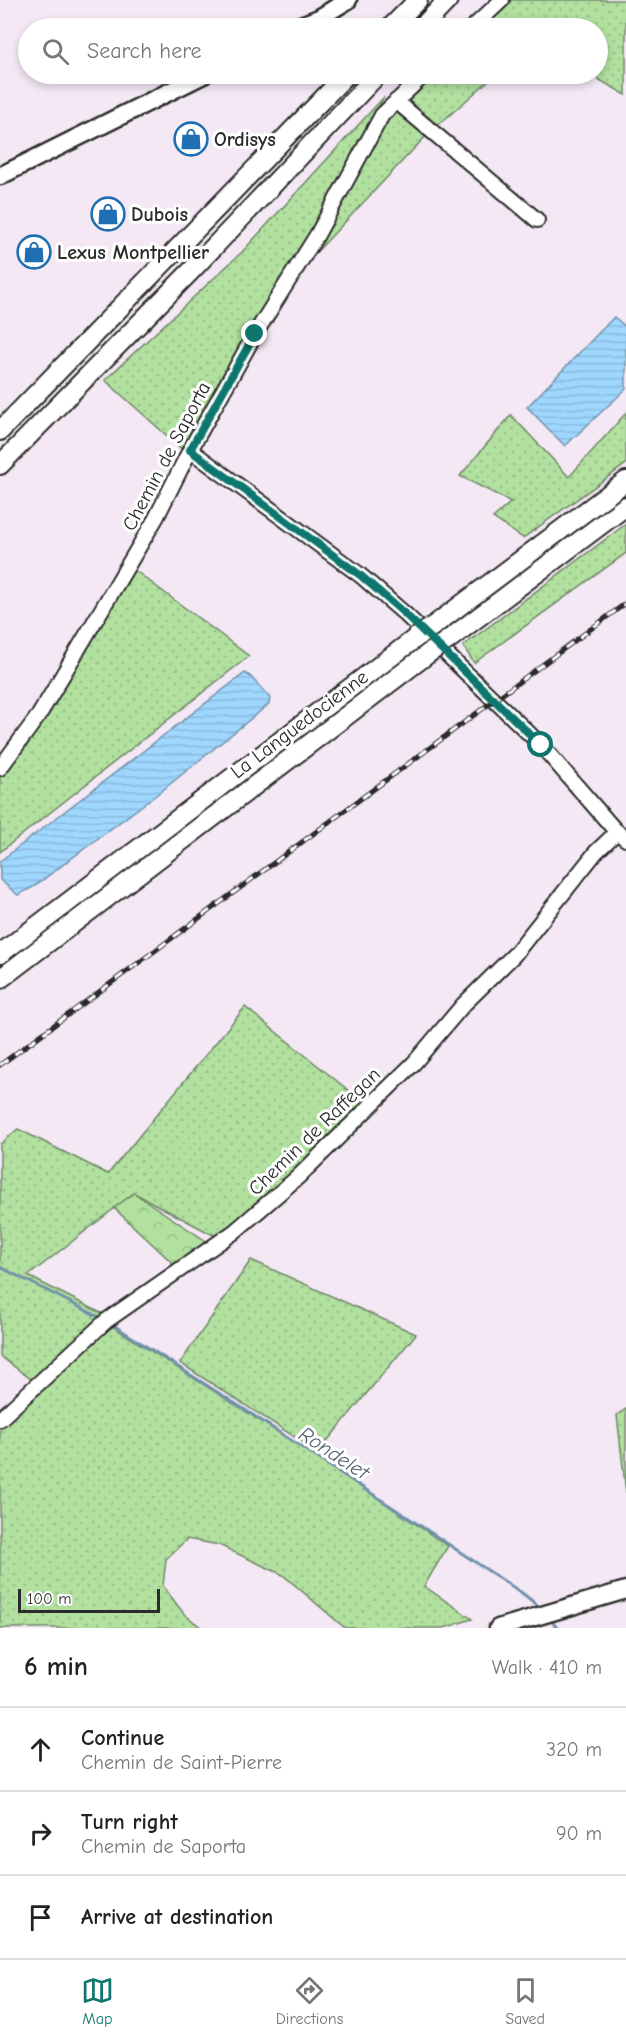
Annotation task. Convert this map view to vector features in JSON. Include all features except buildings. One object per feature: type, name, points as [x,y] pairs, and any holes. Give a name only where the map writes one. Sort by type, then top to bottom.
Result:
[{"type":"highway","points":[[400,18],[418,0]]},
{"type":"highway","points":[[431,18],[448,0]]},
{"type":"highway","points":[[0,431],[337,84]]},
{"type":"highway","points":[[0,465],[190,272],[369,84]]},
{"type":"highway","name":"La Languedocienne","points":[[0,954],[626,481]]},
{"type":"highway","name":"La Languedocienne","points":[[0,979],[626,506]]},
{"type":"main road","points":[[306,18],[331,0]]},
{"type":"main road","points":[[319,18],[348,0]]},
{"type":"main road","points":[[0,176],[185,84]]},
{"type":"main road","points":[[498,1628],[626,1590]]},
{"type":"street","points":[[482,18],[502,0]]},
{"type":"street","name":"Chemin de Saporta","points":[[0,768],[39,716],[156,518],[190,450],[255,334],[317,235],[382,115],[414,84]]},
{"type":"street","points":[[396,101],[537,220]]},
{"type":"street","points":[[190,450],[360,575],[405,614],[541,745],[622,835]]},
{"type":"street","name":"Chemin de Raffegan","points":[[0,1419],[106,1321],[234,1232],[298,1177],[414,1063],[463,1005],[514,955],[596,852],[622,835]]},
{"type":"green space","points":[[506,0],[626,0],[626,95],[607,84],[608,18],[487,18]]},
{"type":"green space","points":[[418,84],[485,84],[436,127],[408,104],[411,91]]},
{"type":"green space","points":[[384,97],[312,231],[183,450],[105,380],[242,252]]},
{"type":"green space","points":[[397,112],[426,136],[309,260],[386,115]]},
{"type":"green space","points":[[626,413],[626,464],[523,538],[493,518],[511,502],[460,476],[511,415],[569,477]]},
{"type":"green space","points":[[626,524],[626,553],[474,663],[463,646]]},
{"type":"green space","points":[[133,569],[249,656],[0,852],[0,776],[14,760]]},
{"type":"green space","points":[[245,1007],[368,1106],[307,1167],[219,1238],[134,1193],[28,1276],[105,1315],[35,1382],[0,1356],[0,1144],[18,1129],[108,1174]]},
{"type":"green space","points":[[134,1193],[212,1245],[179,1269],[114,1208]]},
{"type":"green space","points":[[251,1260],[416,1334],[318,1452],[180,1363]]},
{"type":"green space","points":[[109,1324],[315,1456],[448,1546],[424,1586],[472,1619],[444,1628],[345,1628],[283,1575],[219,1545],[187,1539],[166,1559],[163,1586],[184,1614],[202,1628],[0,1628],[0,1424]]},
{"type":"green space","points":[[626,1409],[626,1493],[617,1415]]},
{"type":"water","points":[[614,317],[626,327],[626,389],[565,446],[527,407]]},
{"type":"water","points":[[245,673],[270,698],[269,704],[164,789],[33,887],[18,895],[0,880],[0,861]]},
{"type":"waterway","name":"Rondelet","points":[[0,1267],[103,1319]]},
{"type":"waterway","name":"Rondelet","points":[[110,1323],[256,1417],[522,1593],[541,1608]]},
{"type":"waterway","name":"Rondelet","points":[[551,1620],[557,1628]]},
{"type":"railway","points":[[0,1065],[626,603]]},
{"type":"place","name":"Ordisys","points":[[191,139]]},
{"type":"place","name":"Dubois","points":[[108,214]]},
{"type":"place","name":"Lexus Montpellier","points":[[34,252]]},
{"type":"route","points":[[255,334],[190,450],[360,575],[405,614],[541,745]]}]
